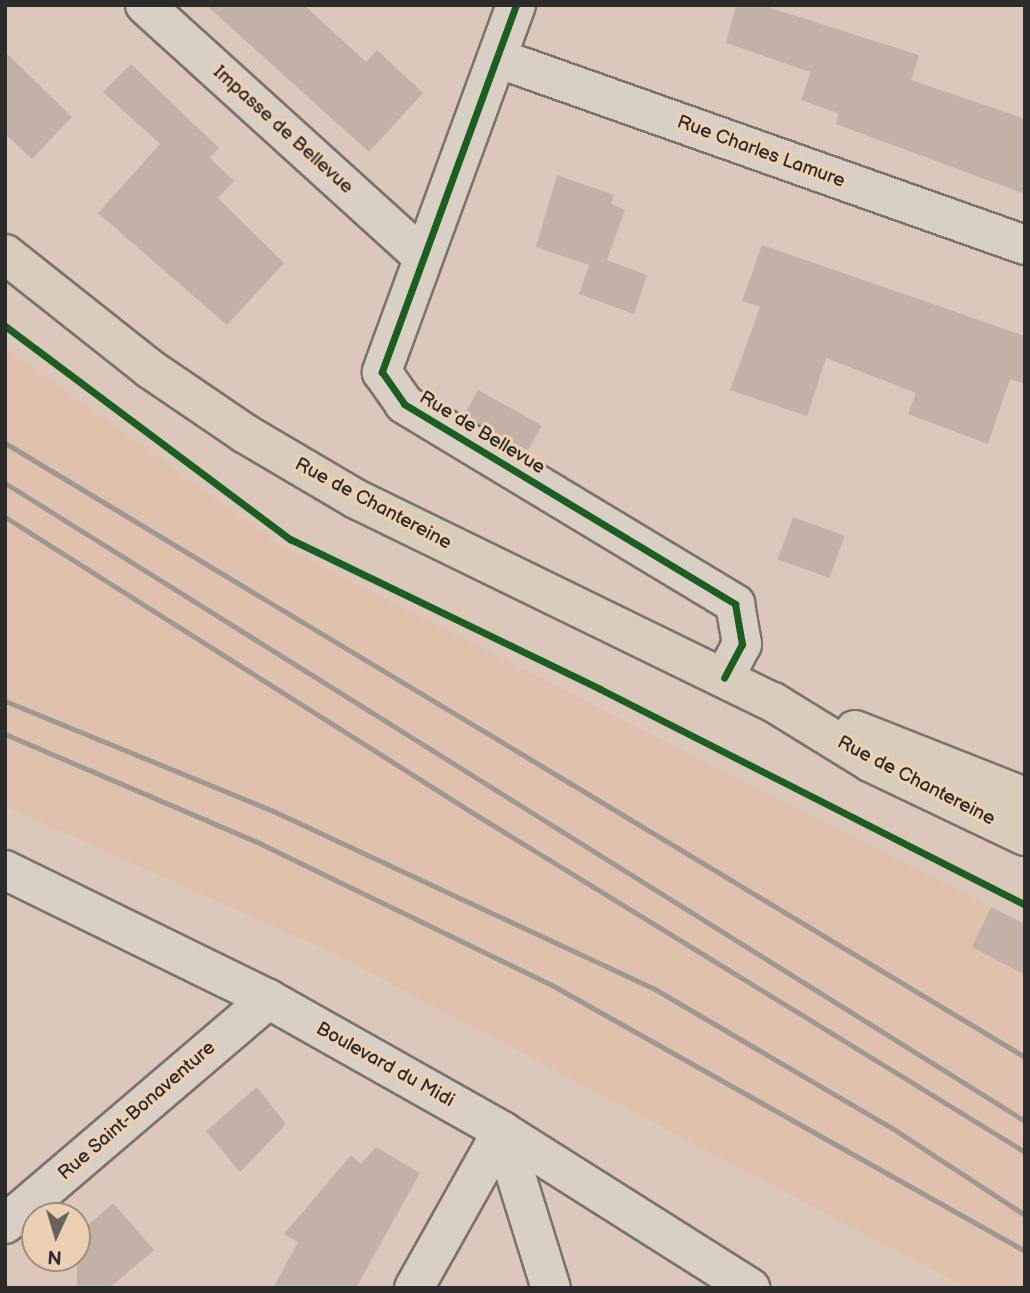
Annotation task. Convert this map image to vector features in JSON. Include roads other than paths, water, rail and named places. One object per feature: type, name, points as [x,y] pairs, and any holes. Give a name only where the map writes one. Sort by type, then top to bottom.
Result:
[{"type":"main road","name":"Rue de Chantereine","points":[[5,254],[150,369],[255,440],[356,499],[773,702],[1025,797]]},
{"type":"main road","name":"Rue de Chantereine","points":[[773,702],[870,762],[1025,836]]},
{"type":"street","name":"Impasse de Bellevue","points":[[145,5],[421,255]]},
{"type":"street","name":"Rue de Bellevue","points":[[516,5],[421,255],[382,372],[404,404],[735,604],[742,644],[724,678]]},
{"type":"street","name":"Rue Charles Lamure","points":[[497,58],[1025,245]]},
{"type":"street","name":"Boulevard du Midi","points":[[5,870],[268,999],[502,1130],[750,1288]]},
{"type":"street","name":"Rue Saint-Bonaventure","points":[[5,1224],[268,999]]},
{"type":"street","points":[[414,1288],[502,1130]]},
{"type":"street","points":[[502,1130],[551,1288]]},
{"type":"railway","points":[[5,443],[1025,1057]]},
{"type":"railway","points":[[5,483],[1025,1121]]},
{"type":"railway","points":[[5,517],[473,813],[1025,1152]]},
{"type":"railway","points":[[5,701],[271,810],[653,988],[892,1128],[1025,1215]]},
{"type":"railway","points":[[5,734],[255,841],[550,984],[1025,1251]]}]
